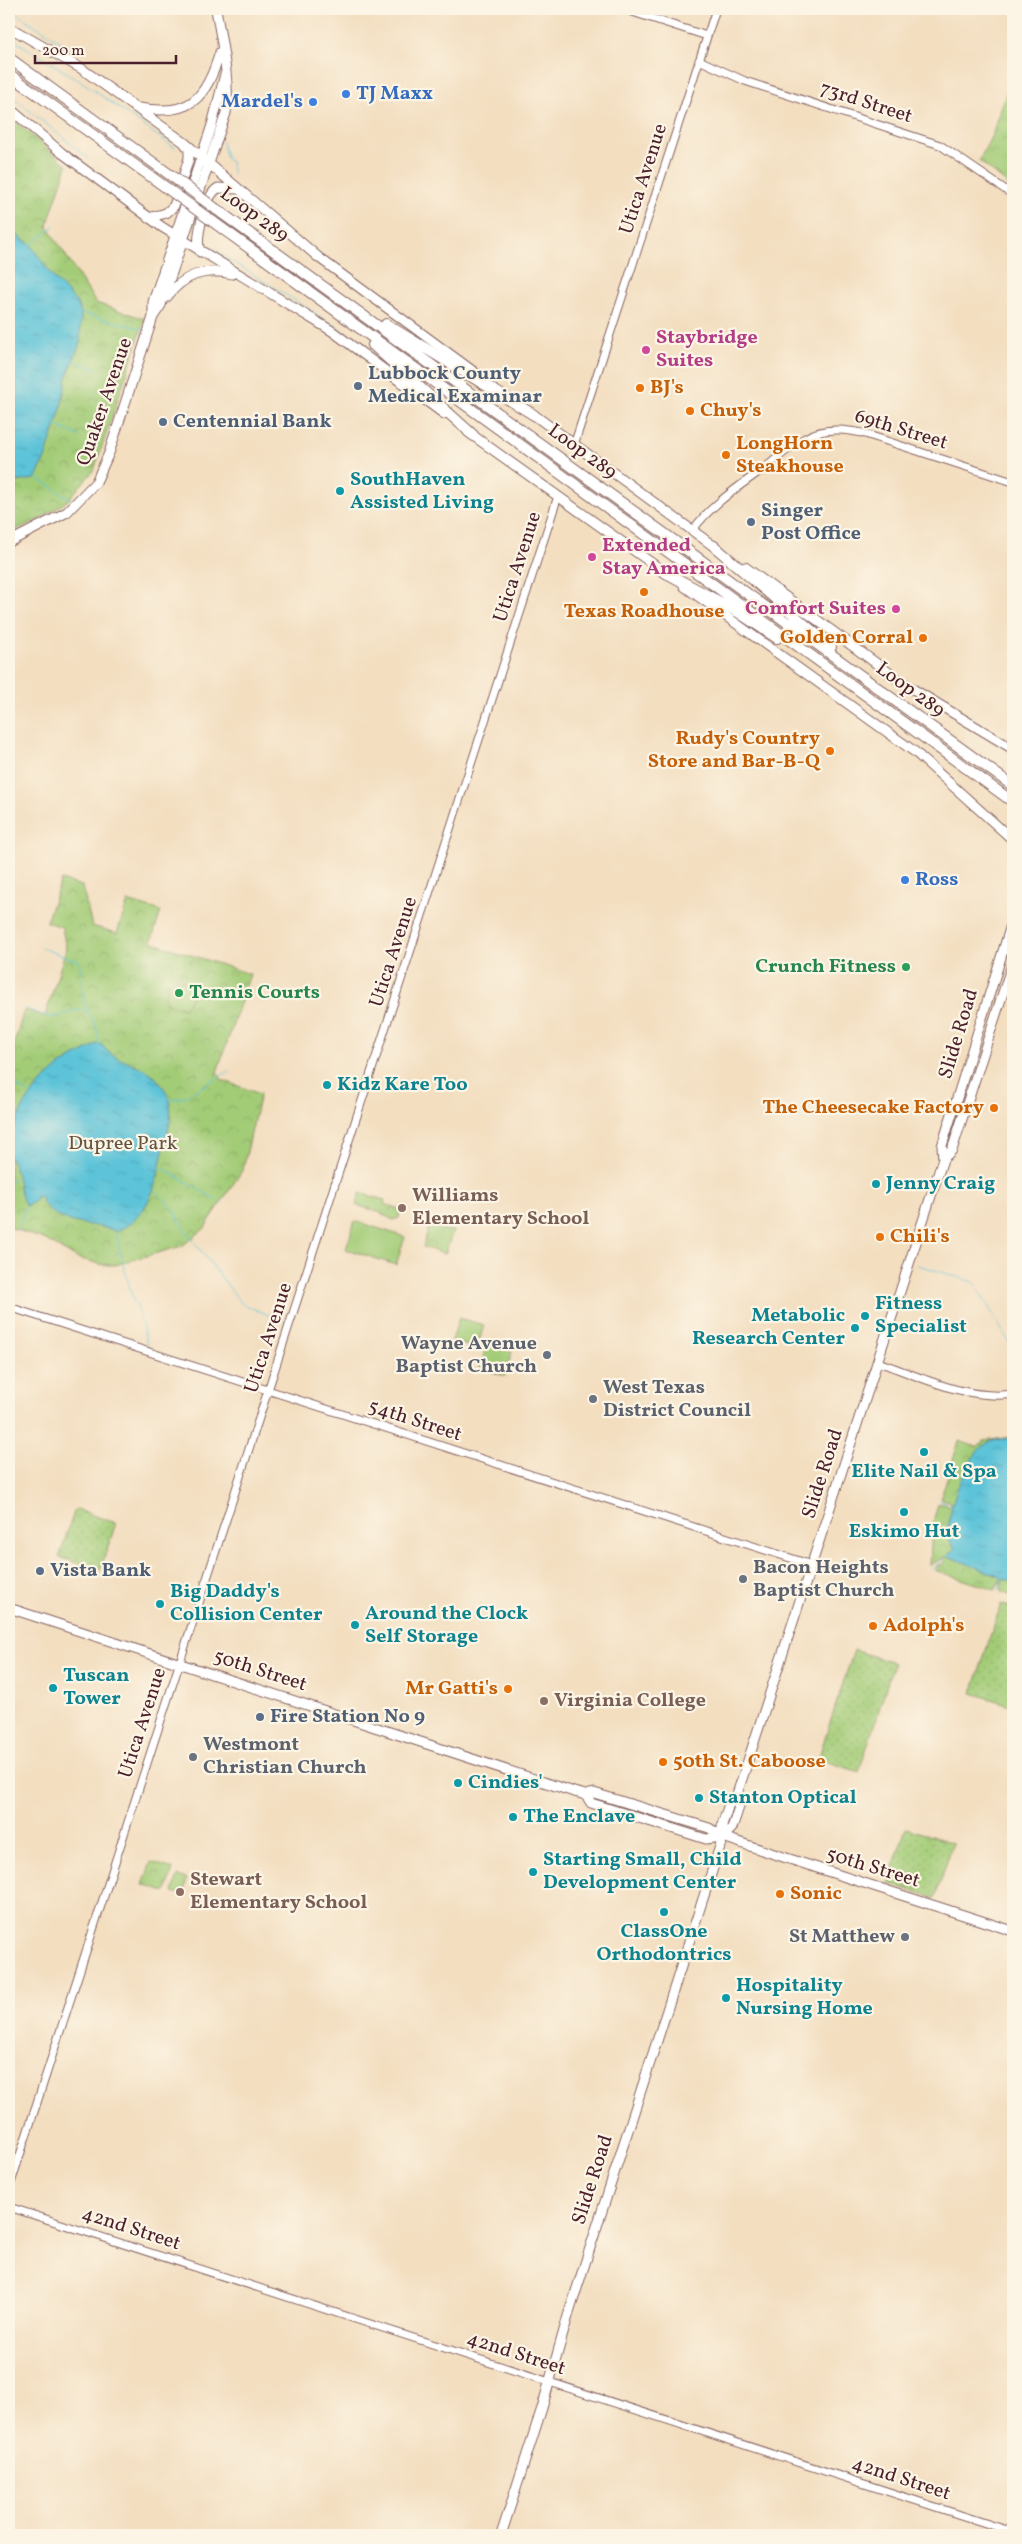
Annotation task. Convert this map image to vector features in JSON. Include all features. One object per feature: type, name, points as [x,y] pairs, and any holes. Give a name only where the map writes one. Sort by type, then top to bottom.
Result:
[{"type":"highway","name":"Loop 289","points":[[9,58],[1013,786]]},
{"type":"highway","name":"Loop 289","points":[[9,74],[1013,802]]},
{"type":"highway","points":[[332,293],[366,310],[422,348],[534,415]]},
{"type":"highway","points":[[344,316],[473,435]]},
{"type":"highway","points":[[714,546],[881,690]]},
{"type":"highway","points":[[661,570],[738,612],[819,667],[852,684]]},
{"type":"main road","name":"Quaker Avenue","points":[[153,317],[162,305],[184,242],[228,102],[229,89],[225,74],[216,9]]},
{"type":"main road","points":[[9,26],[82,69],[185,143],[318,257],[902,683],[1013,749]]},
{"type":"main road","points":[[135,107],[170,111],[193,103],[206,90],[222,47]]},
{"type":"main road","name":"Quaker Avenue","points":[[9,542],[67,512],[96,482],[110,454],[153,317],[154,302],[202,157],[225,74]]},
{"type":"main road","points":[[9,108],[62,153],[148,218],[200,252],[332,332],[914,752],[1013,841]]},
{"type":"main road","points":[[148,218],[166,213],[174,206],[189,158],[188,148],[185,143]]},
{"type":"main road","points":[[200,252],[197,237],[211,195],[218,188],[225,187],[241,190]]},
{"type":"main road","points":[[162,305],[174,287],[192,275],[215,271],[241,276]]},
{"type":"main road","points":[[1002,830],[1013,832]]},
{"type":"main road","name":"Slide Road","points":[[501,2535],[601,2212],[723,1837],[722,1825],[729,1804],[736,1800],[943,1159],[942,1146],[1013,919]]},
{"type":"main road","name":"Slide Road","points":[[943,1159],[952,1150],[1013,962]]},
{"type":"main road","name":"50th Street","points":[[9,1608],[586,1795],[591,1803],[706,1839],[723,1837],[1013,1931]]},
{"type":"street","points":[[623,9],[707,36]]},
{"type":"street","name":"Utica Avenue","points":[[574,445],[716,9]]},
{"type":"street","name":"73rd Street","points":[[699,60],[751,84],[940,145],[1013,195]]},
{"type":"street","name":"69th Street","points":[[692,531],[704,515],[736,489],[804,439],[826,430],[862,433],[1013,482]]},
{"type":"street","name":"Utica Avenue","points":[[9,2189],[558,496]]},
{"type":"street","name":"54th Street","points":[[9,1308],[812,1565]]},
{"type":"street","points":[[878,1362],[970,1392],[993,1395],[1013,1394]]},
{"type":"street","name":"42nd Street","points":[[9,2207],[1013,2532]]},
{"type":"green space","points":[[1013,72],[1013,188],[979,161],[993,133]]},
{"type":"green space","points":[[9,116],[67,165],[47,226],[96,303],[145,319],[94,470],[67,501],[42,518],[9,533]]},
{"type":"green space","name":"Dupree Park","points":[[61,880],[82,886],[92,926],[117,933],[128,901],[161,911],[151,942],[250,974],[217,1072],[222,1080],[260,1094],[243,1169],[204,1229],[182,1246],[115,1265],[104,1265],[77,1258],[44,1239],[9,1227],[9,1061],[24,1010],[45,1016],[66,949],[62,927],[46,922]]},
{"type":"green space","name":"Tennis Courts","points":[[174,978],[192,984],[191,997],[184,1008],[166,1003],[167,989]]},
{"type":"green space","points":[[360,1193],[385,1200],[384,1204],[400,1209],[399,1218],[393,1220],[381,1213],[356,1205]]},
{"type":"green space","points":[[355,1221],[405,1237],[396,1265],[346,1249]]},
{"type":"green space","points":[[429,1226],[453,1231],[445,1254],[423,1247]]},
{"type":"green space","points":[[459,1318],[484,1325],[477,1349],[452,1341]]},
{"type":"green space","points":[[487,1344],[512,1352],[505,1376],[480,1368]]},
{"type":"green space","points":[[1013,1437],[1013,1596],[1001,1592],[1002,1577],[995,1590],[934,1570],[938,1565],[942,1565],[947,1556],[930,1565],[932,1527],[938,1504],[946,1504],[948,1507],[951,1505],[950,1501],[942,1500],[941,1497],[959,1441],[977,1447],[983,1441]]},
{"type":"green space","points":[[75,1509],[116,1523],[100,1570],[59,1557]]},
{"type":"green space","points":[[1001,1604],[1013,1608],[1013,1706],[972,1693]]},
{"type":"green space","points":[[854,1650],[894,1663],[859,1772],[818,1759]]},
{"type":"green space","points":[[906,1828],[953,1843],[935,1898],[888,1883]]},
{"type":"green space","points":[[151,1862],[173,1869],[166,1892],[143,1885]]},
{"type":"green space","points":[[178,1876],[187,1879],[183,1895],[173,1892]]},
{"type":"water","points":[[9,230],[30,244],[52,276],[77,303],[81,313],[80,343],[67,377],[61,409],[44,461],[35,479],[9,483]]},
{"type":"water","points":[[97,1044],[102,1045],[119,1059],[148,1071],[154,1076],[167,1093],[171,1110],[160,1167],[149,1200],[136,1218],[127,1226],[116,1231],[63,1219],[46,1207],[40,1197],[36,1197],[34,1202],[26,1206],[13,1162],[9,1156],[10,1142],[19,1115],[35,1090],[67,1061]]},
{"type":"water","points":[[1013,1438],[1013,1582],[948,1556],[955,1549],[950,1540],[950,1512],[968,1466],[986,1444]]},
{"type":"waterway","points":[[9,9],[72,49]]},
{"type":"waterway","points":[[9,37],[85,84],[175,148]]},
{"type":"waterway","points":[[9,94],[88,158]]},
{"type":"waterway","points":[[222,142],[226,158],[231,162],[233,175]]},
{"type":"waterway","points":[[1006,186],[1013,177]]},
{"type":"waterway","points":[[31,245],[54,226]]},
{"type":"waterway","points":[[209,247],[342,330]]},
{"type":"waterway","points":[[81,313],[146,330]]},
{"type":"waterway","points":[[73,361],[98,369]]},
{"type":"waterway","points":[[55,425],[79,436]]},
{"type":"waterway","points":[[36,477],[72,500]]},
{"type":"waterway","points":[[9,511],[19,534]]},
{"type":"waterway","points":[[41,948],[80,963],[84,1003],[96,1026],[100,1045]]},
{"type":"waterway","points":[[24,1008],[52,1017],[61,1016],[75,1010],[87,1012]]},
{"type":"waterway","points":[[168,1100],[185,1097],[229,1071]]},
{"type":"waterway","points":[[9,1078],[19,1087]]},
{"type":"waterway","points":[[9,1088],[20,1088],[31,1095]]},
{"type":"waterway","points":[[161,1167],[222,1203]]},
{"type":"waterway","points":[[9,1182],[17,1177]]},
{"type":"waterway","points":[[154,1189],[174,1210],[185,1230],[242,1304],[286,1322]]},
{"type":"waterway","points":[[18,1230],[26,1206]]},
{"type":"waterway","points":[[116,1231],[120,1253],[148,1348]]},
{"type":"waterway","points":[[918,1265],[974,1282],[1013,1349]]},
{"type":"waterway","points":[[939,1501],[952,1505]]},
{"type":"waterway","points":[[931,1569],[948,1556]]},
{"type":"waterway","points":[[998,1591],[1002,1577]]},
{"type":"place","name":"TJ Maxx","points":[[346,94]]},
{"type":"place","name":"Mardel's","points":[[313,102]]},
{"type":"place","name":"Staybridge Suites","points":[[646,350]]},
{"type":"place","name":"Lubbock County Medical Examinar","points":[[358,386]]},
{"type":"place","name":"BJ's","points":[[640,388]]},
{"type":"place","name":"Chuy's","points":[[690,411]]},
{"type":"place","name":"Centennial Bank","points":[[163,422]]},
{"type":"place","name":"LongHorn Steakhouse","points":[[726,455]]},
{"type":"place","name":"SouthHaven Assisted Living","points":[[340,491]]},
{"type":"place","name":"Singer Post Office","points":[[751,522]]},
{"type":"place","name":"Extended Stay America","points":[[592,557]]},
{"type":"place","name":"Texas Roadhouse","points":[[644,592]]},
{"type":"place","name":"Comfort Suites","points":[[896,609]]},
{"type":"place","name":"Golden Corral","points":[[923,638]]},
{"type":"place","name":"Rudy's Country Store and Bar-B-Q","points":[[830,751]]},
{"type":"place","name":"Ross","points":[[905,880]]},
{"type":"place","name":"Crunch Fitness","points":[[906,967]]},
{"type":"place","name":"Tennis Courts","points":[[179,993]]},
{"type":"place","name":"Kidz Kare Too","points":[[327,1085]]},
{"type":"place","name":"The Cheesecake Factory","points":[[994,1108]]},
{"type":"place","name":"Jenny Craig","points":[[876,1184]]},
{"type":"place","name":"Williams Elementary School","points":[[402,1208]]},
{"type":"place","name":"Chili's","points":[[880,1237]]},
{"type":"place","name":"Fitness Specialist","points":[[865,1316]]},
{"type":"place","name":"Metabolic Research Center","points":[[855,1328]]},
{"type":"place","name":"Wayne Avenue Baptist Church","points":[[547,1355]]},
{"type":"place","name":"West Texas District Council","points":[[593,1399]]},
{"type":"place","name":"Elite Nail & Spa","points":[[924,1452]]},
{"type":"place","name":"Eskimo Hut","points":[[904,1512]]},
{"type":"place","name":"Vista Bank","points":[[40,1571]]},
{"type":"place","name":"Bacon Heights Baptist Church","points":[[743,1579]]},
{"type":"place","name":"Big Daddy's Collision Center","points":[[160,1604]]},
{"type":"place","name":"Around the Clock Self Storage","points":[[355,1625]]},
{"type":"place","name":"Adolph's","points":[[873,1626]]},
{"type":"place","name":"Tuscan Tower","points":[[53,1688]]},
{"type":"place","name":"Mr Gatti's","points":[[508,1689]]},
{"type":"place","name":"Virginia College","points":[[544,1701]]},
{"type":"place","name":"Fire Station No 9","points":[[260,1717]]},
{"type":"place","name":"Westmont Christian Church","points":[[193,1757]]},
{"type":"place","name":"50th St. Caboose","points":[[663,1762]]},
{"type":"place","name":"Cindies'","points":[[458,1783]]},
{"type":"place","name":"Stanton Optical","points":[[699,1798]]},
{"type":"place","name":"The Enclave","points":[[513,1817]]},
{"type":"place","name":"Starting Small, Child Development Center","points":[[533,1872]]},
{"type":"place","name":"Stewart Elementary School","points":[[180,1892]]},
{"type":"place","name":"Sonic","points":[[780,1894]]},
{"type":"place","name":"ClassOne Orthodontrics","points":[[664,1912]]},
{"type":"place","name":"St Matthew","points":[[905,1937]]},
{"type":"place","name":"Hospitality Nursing Home","points":[[726,1998]]}]
